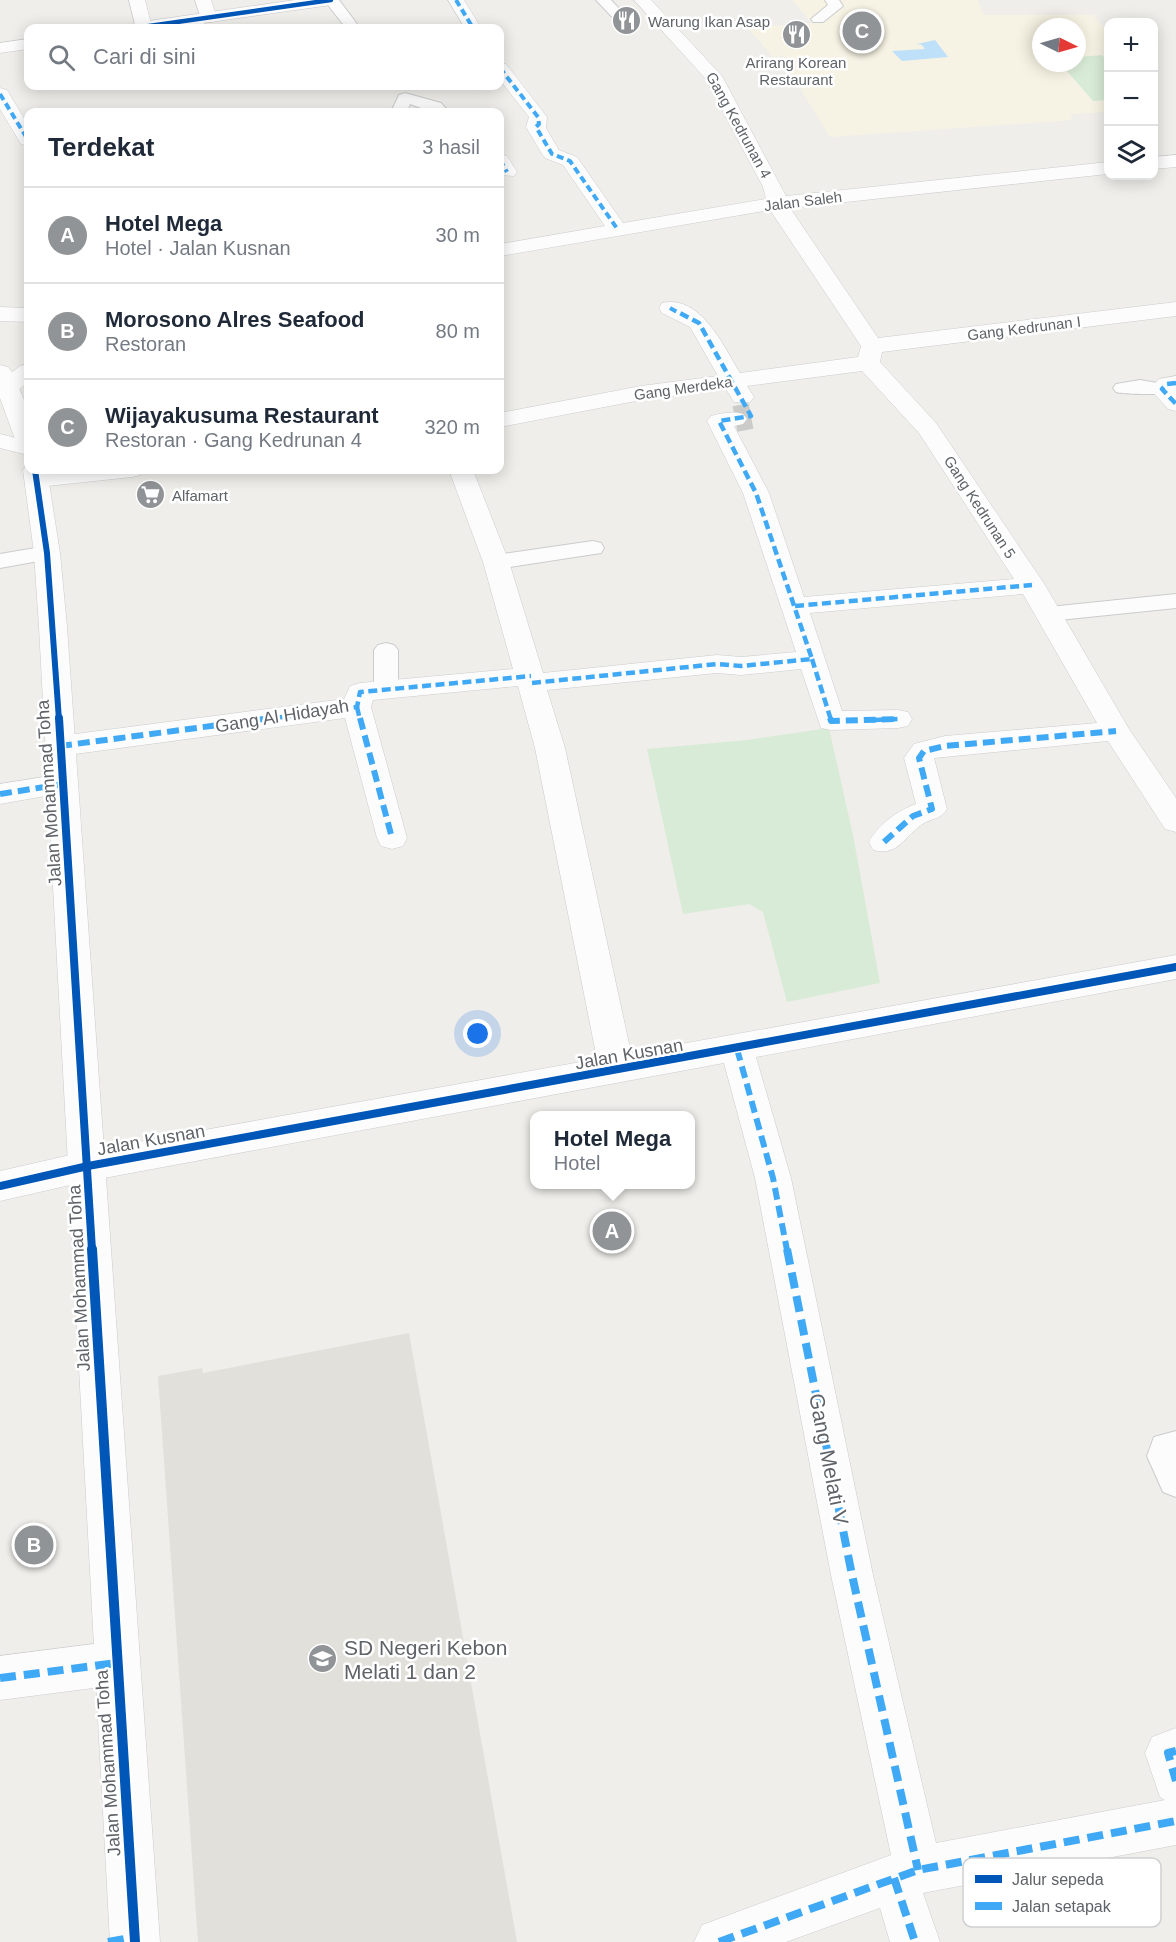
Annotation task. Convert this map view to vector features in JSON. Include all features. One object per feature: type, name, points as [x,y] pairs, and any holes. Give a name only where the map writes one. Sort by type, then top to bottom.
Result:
[{"type":"street","points":[[137,0],[140,24]]},
{"type":"street","points":[[201,22],[203,0]]},
{"type":"street","points":[[181,24],[310,1],[331,0]]},
{"type":"street","points":[[456,0],[471,24]]},
{"type":"street","name":"Gang Kedrunan 4","points":[[642,0],[709,71],[773,187],[778,203]]},
{"type":"street","points":[[0,48],[24,45]]},
{"type":"street","points":[[504,73],[538,117],[539,124],[536,128],[552,154],[570,161],[618,230]]},
{"type":"street","points":[[0,94],[24,133]]},
{"type":"street","points":[[1158,163],[1176,161]]},
{"type":"street","name":"Jalan Saleh","points":[[504,249],[778,203],[1104,168]]},
{"type":"street","name":"Gang Kedrunan 5","points":[[778,203],[780,210],[870,355],[928,428],[1032,585],[1116,731],[1176,822]]},
{"type":"street","points":[[670,308],[699,323],[733,381],[743,418],[719,421],[756,493],[831,721],[898,719]]},
{"type":"street","name":"Gang Kedrunan I","points":[[870,355],[1176,309]]},
{"type":"street","points":[[0,314],[24,315]]},
{"type":"street","name":"Gang Merdeka","points":[[504,419],[641,393],[733,381],[870,355]]},
{"type":"street","points":[[4,380],[24,372]]},
{"type":"street","name":"Jalan Mohammad Toha","points":[[4,380],[24,438]]},
{"type":"street","points":[[0,441],[24,456]]},
{"type":"street","name":"Jalan Mohammad Toha","points":[[34,474],[47,553],[88,1166],[117,1663],[126,1940]]},
{"type":"street","points":[[463,474],[496,562],[550,748],[617,1071]]},
{"type":"street","points":[[795,606],[1032,585]]},
{"type":"street","name":"Gang Al Hidayah","points":[[60,746],[357,707],[360,692],[717,664],[741,666],[812,659]]},
{"type":"street","points":[[357,707],[392,838]]},
{"type":"street","points":[[884,842],[913,816],[932,809],[919,758],[924,751],[945,746],[1116,731]]},
{"type":"street","points":[[0,794],[63,784]]},
{"type":"street","name":"Jalan Kusnan","points":[[0,1186],[88,1166],[1176,967]]},
{"type":"street","name":"Gang Melati V","points":[[737,1049],[773,1178],[852,1575],[906,1874],[915,1942]]},
{"type":"street","points":[[0,1678],[117,1663]]},
{"type":"street","points":[[1176,1751],[1168,1753],[1168,1759],[1176,1781]]},
{"type":"street","points":[[988,1858],[1176,1821]]},
{"type":"street","points":[[719,1942],[906,1874],[963,1863]]},
{"type":"lane","points":[[331,0],[350,24]]},
{"type":"lane","points":[[603,0],[620,17]]},
{"type":"lane","points":[[818,19],[836,6],[832,0]]},
{"type":"lane","points":[[400,99],[433,105],[436,108]]},
{"type":"lane","points":[[1124,388],[1140,386],[1171,392]]},
{"type":"lane","points":[[496,562],[593,548]]},
{"type":"lane","points":[[0,561],[47,553]]},
{"type":"lane","points":[[1049,614],[1176,601]]},
{"type":"lane","points":[[386,650],[386,690]]},
{"type":"lane","points":[[1176,1447],[1166,1448],[1165,1456],[1176,1480]]},
{"type":"shaded area","points":[[792,0],[977,0],[984,15],[1093,15],[1104,27],[1104,112],[1070,114],[1073,120],[830,137],[789,70],[795,69],[783,55],[774,58],[748,28],[812,23]]},
{"type":"shaded area","name":"SD Negeri Kebon Melati 1 dan 2","points":[[409,1333],[517,1942],[198,1942],[158,1376],[202,1368],[203,1373]]},
{"type":"green space","points":[[1102,55],[1104,58],[1104,100],[1093,101],[1068,72],[1086,72],[1086,56]]},
{"type":"green space","points":[[829,728],[853,835],[880,983],[787,1002],[763,912],[749,904],[683,914],[647,749],[747,740]]},
{"type":"water","points":[[935,40],[948,57],[902,61],[892,51],[925,49],[922,45],[917,44]]},
{"type":"tunnel","points":[[735,419],[751,416]]},
{"type":"marked path","points":[[456,0],[471,24]]},
{"type":"marked path","points":[[504,73],[538,117],[539,124],[536,127],[552,154],[570,161],[618,230]]},
{"type":"marked path","points":[[0,94],[24,133]]},
{"type":"marked path","points":[[504,167],[507,172]]},
{"type":"marked path","points":[[532,683],[717,664],[741,666],[812,659],[756,493],[719,421],[751,416],[699,323],[670,308]]},
{"type":"marked path","points":[[1176,383],[1167,384],[1162,389],[1176,404]]},
{"type":"marked path","points":[[795,606],[1032,585]]},
{"type":"marked path","points":[[812,659],[831,721],[898,719]]},
{"type":"marked path","points":[[60,746],[357,707],[360,692],[531,676]]},
{"type":"marked path","points":[[357,707],[392,838]]},
{"type":"marked path","points":[[884,842],[913,816],[932,809],[919,758],[924,751],[945,746],[1116,731]]},
{"type":"marked path","points":[[0,794],[63,784]]},
{"type":"marked path","points":[[737,1049],[773,1178],[852,1575],[918,1870]]},
{"type":"marked path","points":[[0,1678],[117,1663]]},
{"type":"marked path","points":[[1176,1751],[1168,1753],[1176,1781]]},
{"type":"marked path","points":[[981,1858],[1176,1821]]},
{"type":"marked path","points":[[719,1942],[918,1870],[963,1861]]},
{"type":"marked path","points":[[894,1878],[915,1942]]},
{"type":"marked path","points":[[108,1942],[135,1937]]},
{"type":"cycle path","points":[[163,24],[331,0]]},
{"type":"cycle path","points":[[36,474],[47,553],[53,627],[135,1942]]},
{"type":"cycle path","points":[[0,1186],[88,1166],[1176,967]]},
{"type":"place","name":"Warung Ikan Asap","points":[[627,21]]},
{"type":"place","name":"Wijayakusuma Restaurant","points":[[862,31]]},
{"type":"place","name":"Arirang Korean Restaurant","points":[[796,35]]},
{"type":"place","name":"Alfamart","points":[[151,495]]},
{"type":"place","name":"Hotel Mega","points":[[612,1231]]},
{"type":"place","name":"Morosono Alres Seafood","points":[[34,1545]]},
{"type":"place","name":"SD Negeri Kebon Melati 1 dan 2","points":[[323,1659]]}]
